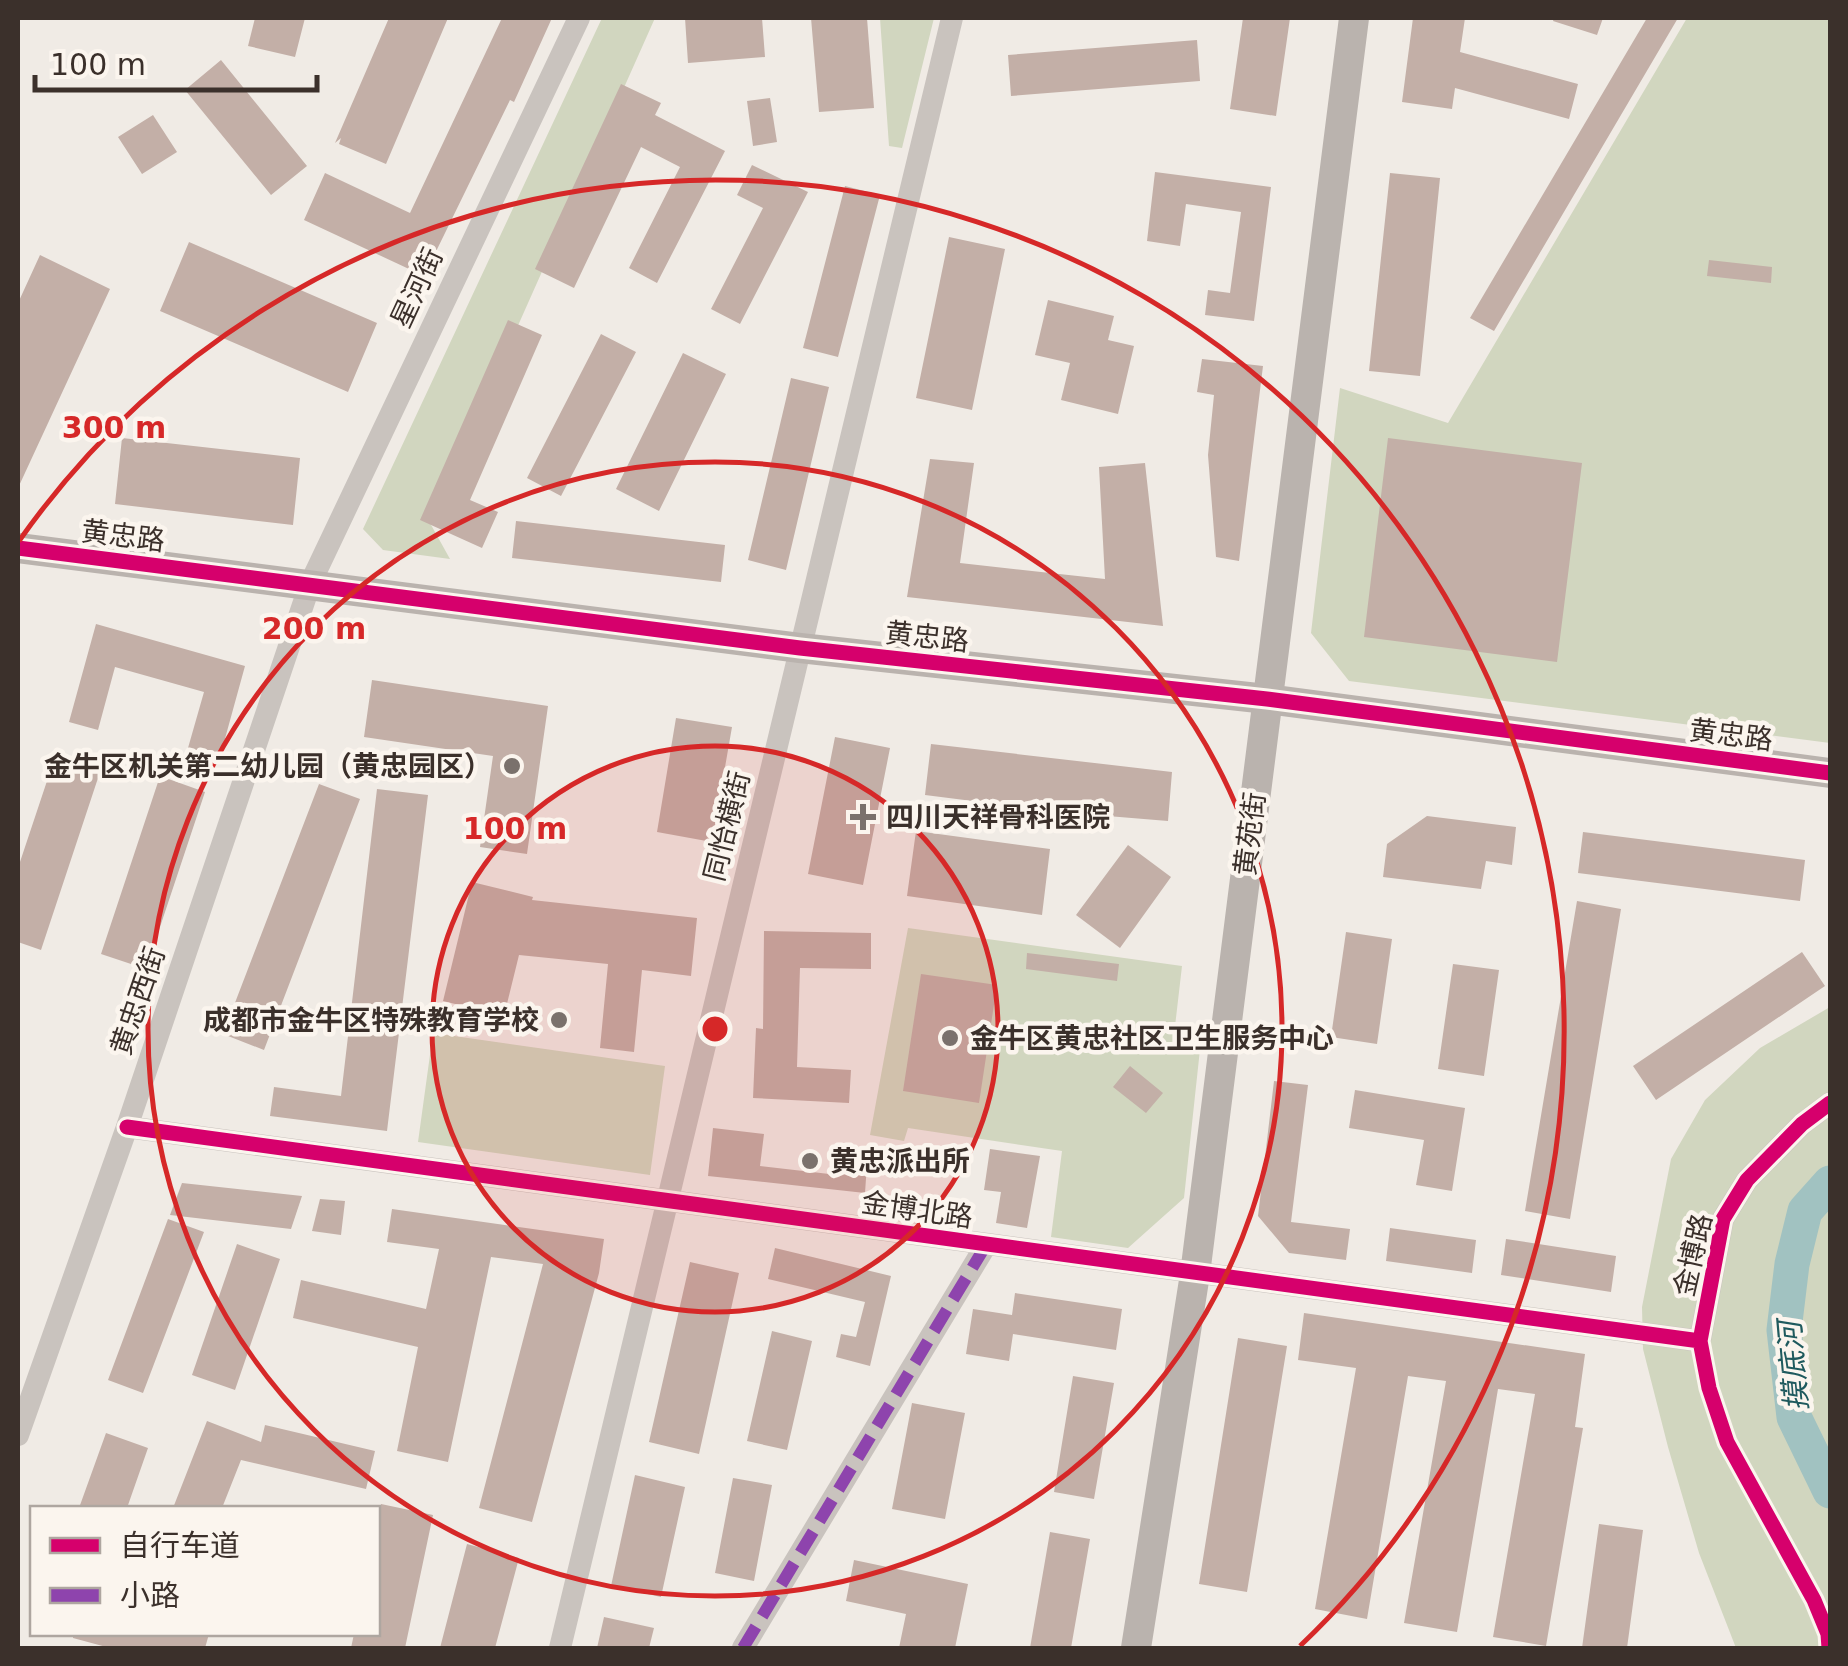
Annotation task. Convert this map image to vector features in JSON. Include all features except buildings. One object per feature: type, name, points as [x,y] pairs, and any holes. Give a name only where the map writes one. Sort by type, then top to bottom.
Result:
[{"type":"street","name":"星河街","points":[[310,584],[579,18]]},
{"type":"street","name":"同怡横街","points":[[560,1648],[952,18]]},
{"type":"street","name":"黄苑街","points":[[1136,1648],[1196,1274],[1354,18]]},
{"type":"street","name":"黄忠路","points":[[18,548],[800,648],[1267,699],[1830,773]]},
{"type":"street","name":"黄忠西街","points":[[18,1435],[127,1127],[310,584]]},
{"type":"street","name":"金博路","points":[[1700,1341],[1723,1219],[1747,1180],[1802,1124],[1830,1103]]},
{"type":"street","name":"金博北路","points":[[127,1127],[1700,1341]]},
{"type":"street","points":[[743,1648],[986,1244]]},
{"type":"green space","points":[[602,18],[655,18],[430,523],[450,559],[383,550],[363,529]]},
{"type":"green space","points":[[880,18],[934,18],[902,148],[889,146]]},
{"type":"green space","points":[[1687,18],[1830,18],[1830,743],[1349,681],[1311,633],[1340,388],[1448,423]]},
{"type":"green space","points":[[908,928],[1182,966],[1174,1035],[1201,1040],[1184,1198],[1128,1248],[1051,1237],[1062,1151],[908,1128],[904,1141],[870,1135]]},
{"type":"green space","points":[[1830,1007],[1830,1648],[1736,1648],[1699,1553],[1668,1447],[1643,1349],[1642,1307],[1671,1159],[1705,1100],[1760,1048]]},
{"type":"green space","points":[[433,1033],[665,1066],[650,1175],[418,1142]]},
{"type":"waterway","name":"摸底河","points":[[1830,1183],[1805,1211],[1792,1264],[1784,1330],[1794,1417],[1830,1491]]},
{"type":"marked path","points":[[743,1648],[986,1245]]},
{"type":"cycle path","points":[[18,548],[800,648],[1267,699],[1830,773]]},
{"type":"cycle path","points":[[1829,1648],[1828,1634],[1814,1600],[1727,1442],[1709,1388],[1700,1341],[1723,1219],[1747,1180],[1802,1124],[1830,1103]]},
{"type":"cycle path","points":[[127,1127],[1700,1341]]},
{"type":"place","name":"金牛区机关第二幼儿园（黄忠园区）","points":[[512,766]]},
{"type":"place","name":"四川天祥骨科医院","points":[[863,817]]},
{"type":"place","name":"成都市金牛区特殊教育学校","points":[[559,1020]]},
{"type":"place","name":"金牛区黄忠社区卫生服务中心","points":[[950,1038]]},
{"type":"place","name":"黄忠派出所","points":[[810,1161]]}]
